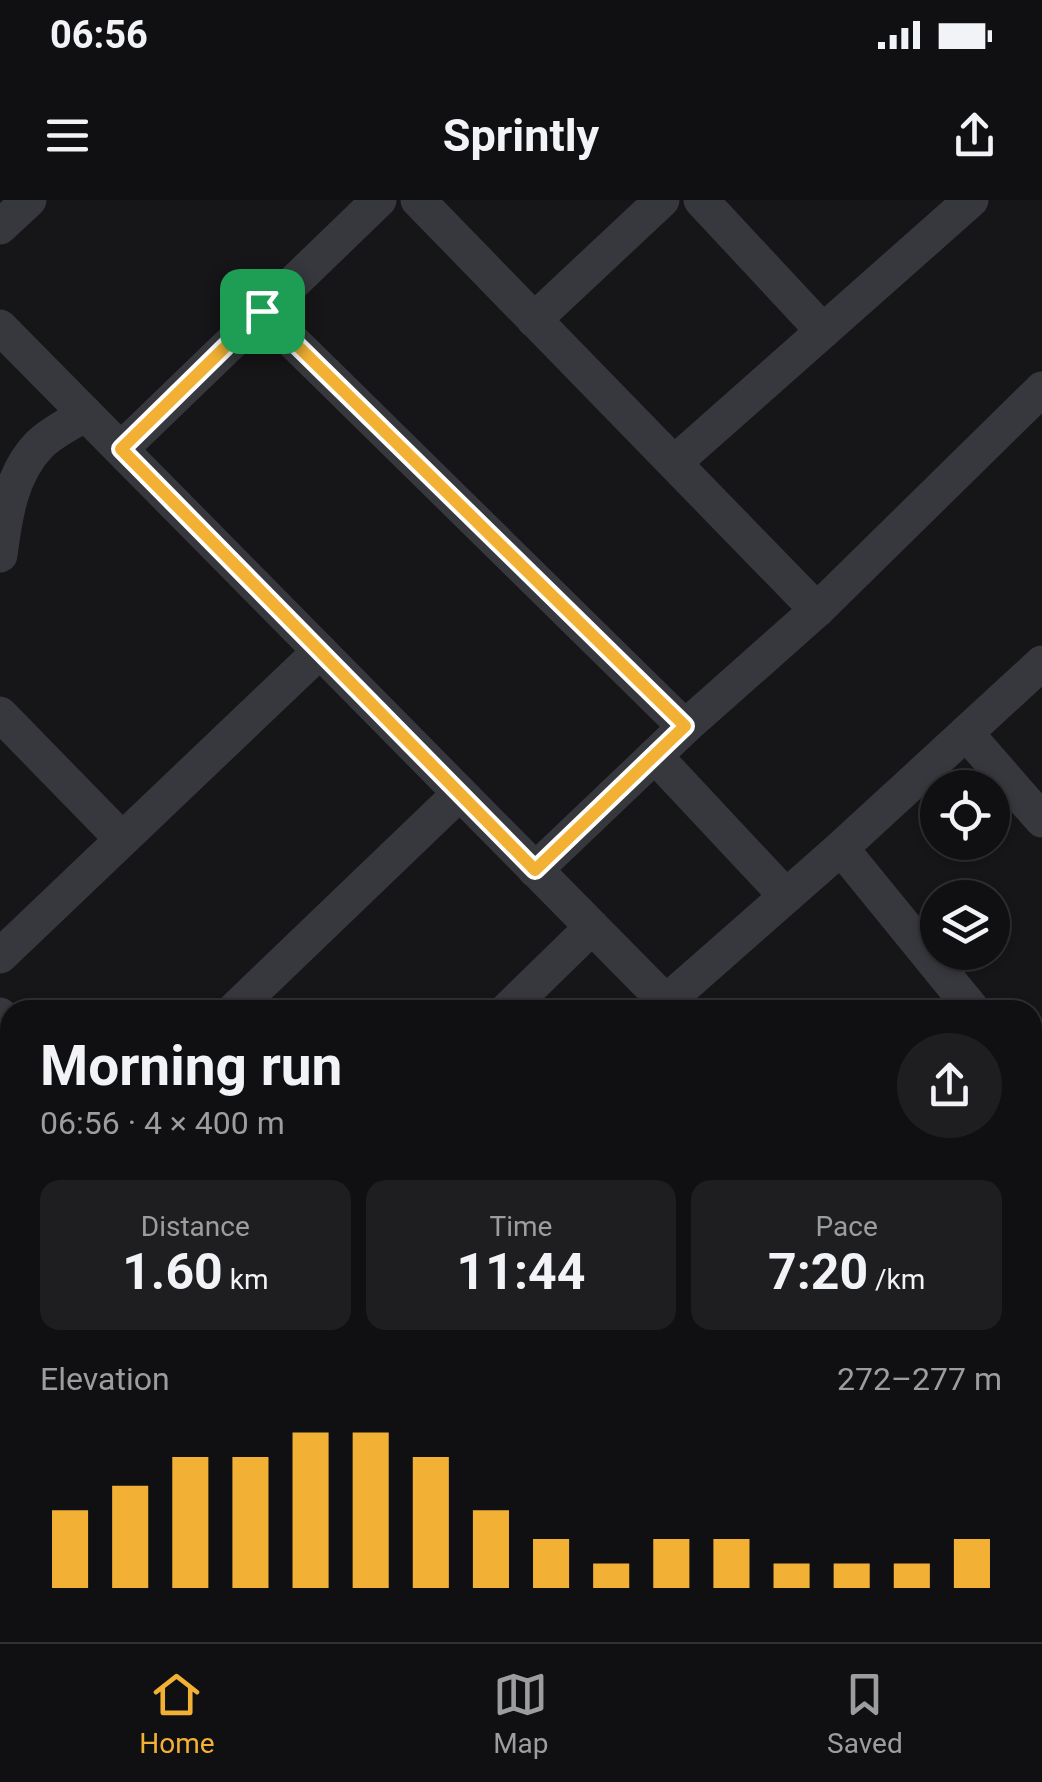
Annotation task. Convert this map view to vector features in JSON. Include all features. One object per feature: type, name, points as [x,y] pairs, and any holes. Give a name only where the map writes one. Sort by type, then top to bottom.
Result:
[{"type":"street","points":[[121,449],[379,200]]},
{"type":"street","points":[[418,200],[817,610]]},
{"type":"street","points":[[534,320],[662,200]]},
{"type":"street","points":[[702,200],[824,331]]},
{"type":"street","points":[[674,463],[971,200]]},
{"type":"street","points":[[262,311],[685,726]]},
{"type":"street","points":[[0,326],[664,1000]]},
{"type":"street","points":[[535,870],[685,726],[817,610],[1042,390]]},
{"type":"street","points":[[0,556],[19,470],[42,442],[86,414]]},
{"type":"street","points":[[0,956],[320,650]]},
{"type":"street","points":[[676,1000],[1042,662]]},
{"type":"street","points":[[0,714],[122,840]]},
{"type":"street","points":[[966,732],[1042,820]]},
{"type":"street","points":[[655,756],[786,896]]},
{"type":"street","points":[[244,1000],[460,793]]},
{"type":"street","points":[[841,848],[965,1000]]},
{"type":"street","points":[[517,1000],[592,927]]},
{"type":"route","points":[[262,311],[685,726],[535,870],[121,449],[262,311]]}]
